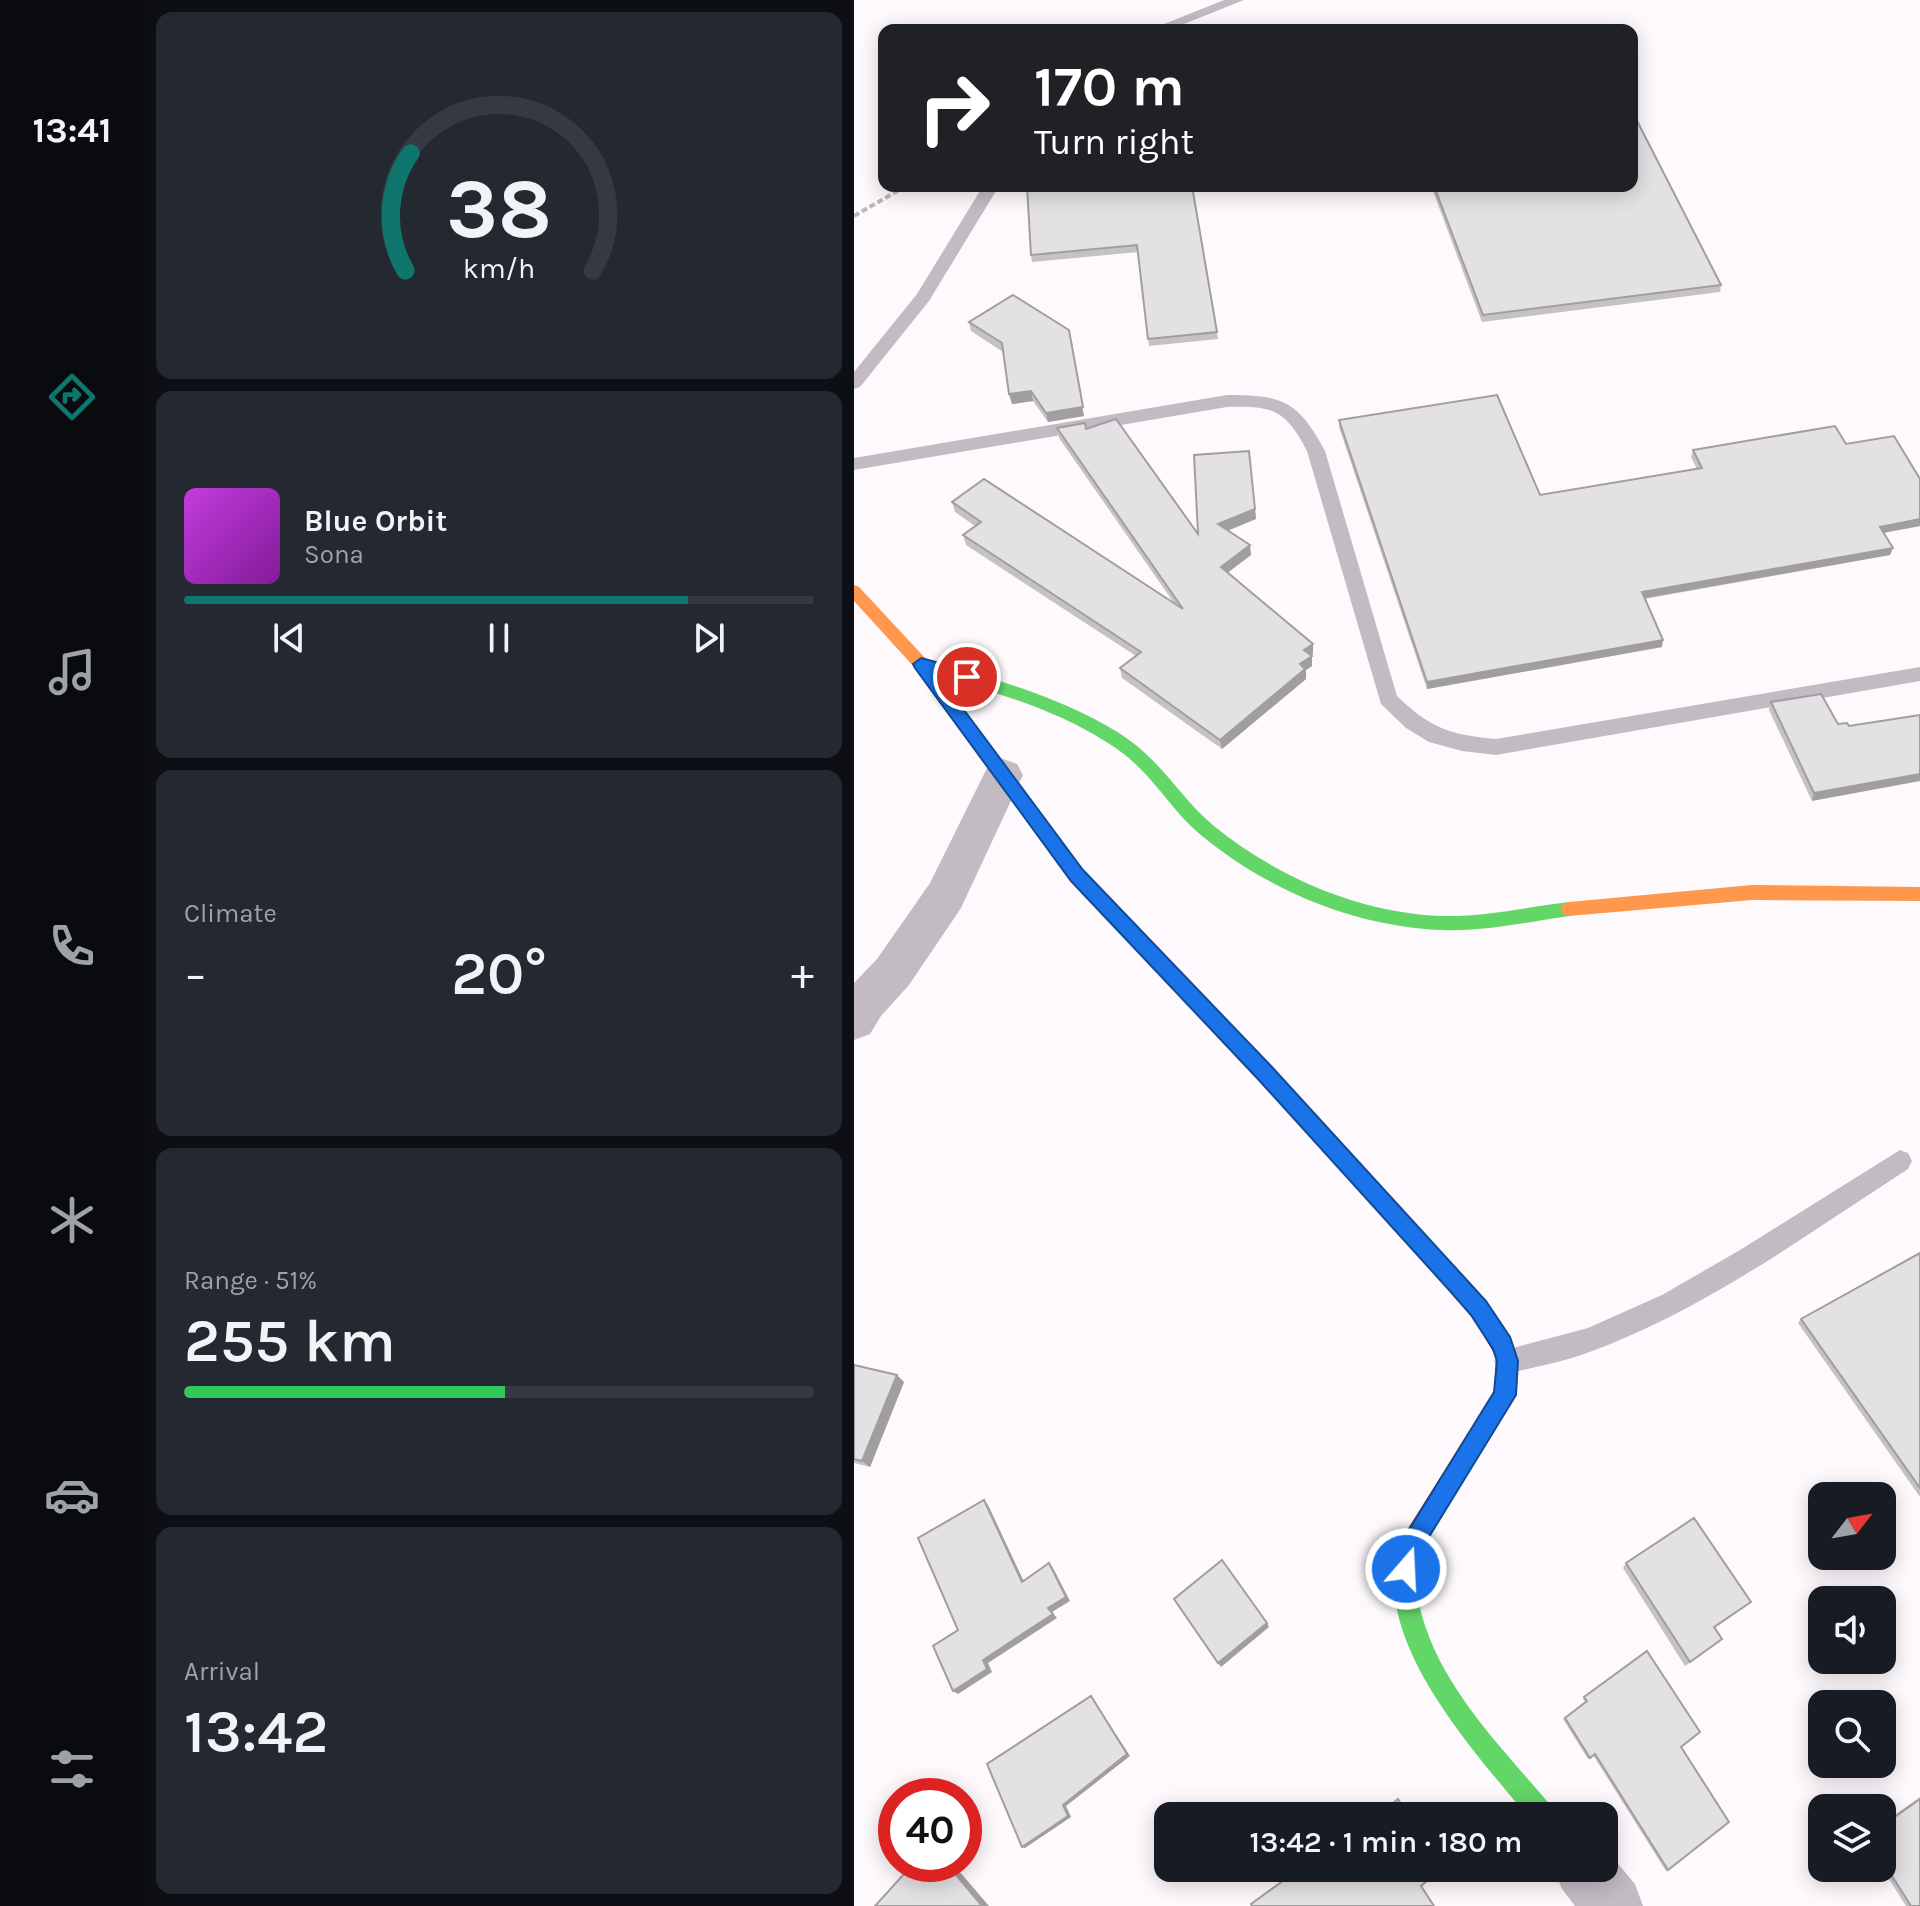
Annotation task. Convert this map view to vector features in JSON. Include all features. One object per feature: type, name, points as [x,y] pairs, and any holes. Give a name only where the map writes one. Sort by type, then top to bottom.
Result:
[{"type":"street","points":[[854,591],[921,664],[1077,875],[1264,1072],[1479,1308],[1502,1344],[1507,1361],[1505,1395],[1410,1546],[1406,1585],[1421,1641],[1444,1687],[1532,1802]]},
{"type":"street","points":[[921,664],[1014,690],[1087,724],[1140,756],[1206,830],[1252,862],[1327,900],[1386,918],[1445,923],[1690,895],[1781,892],[1864,896],[1920,894]]},
{"type":"street","points":[[854,1020],[865,1002],[893,972],[946,895],[1003,775]]},
{"type":"street","points":[[1594,1882],[1613,1906]]},
{"type":"lane","points":[[1172,24],[1237,0]]},
{"type":"lane","points":[[854,383],[923,297],[987,192]]},
{"type":"lane","points":[[854,464],[1227,401],[1271,400],[1299,419],[1316,451],[1388,699],[1413,726],[1448,742],[1496,747],[1920,674]]},
{"type":"lane","points":[[1507,1361],[1586,1341],[1659,1309],[1707,1283],[1900,1161]]},
{"type":"path","points":[[854,216],[896,192]]},
{"type":"building","points":[[1638,123],[1721,285],[1483,315],[1436,192],[1638,192]]},
{"type":"building","points":[[1027,192],[1193,192],[1217,332],[1148,339],[1137,245],[1031,255]]},
{"type":"building","points":[[1013,295],[1069,330],[1083,407],[1046,413],[1031,391],[1009,394],[1002,343],[969,322]]},
{"type":"building","points":[[1497,395],[1540,495],[1702,468],[1693,450],[1835,426],[1846,444],[1894,436],[1920,479],[1920,519],[1880,527],[1893,548],[1642,592],[1663,640],[1427,682],[1339,420]]},
{"type":"building","points":[[1116,419],[1198,534],[1194,455],[1249,451],[1255,509],[1218,524],[1250,545],[1221,567],[1313,644],[1304,650],[1312,656],[1300,664],[1305,669],[1220,740],[1120,668],[1141,652],[963,535],[981,522],[952,502],[984,479],[1183,609],[1057,428],[1085,423],[1086,429]]},
{"type":"building","points":[[1821,694],[1838,724],[1847,723],[1849,726],[1920,715],[1920,774],[1814,793],[1771,702]]},
{"type":"building","points":[[1920,1253],[1920,1488],[1801,1319]]},
{"type":"building","points":[[854,1365],[897,1375],[862,1461],[854,1459]]},
{"type":"building","points":[[984,1500],[1022,1582],[1049,1563],[1066,1597],[1048,1608],[1053,1614],[983,1660],[987,1669],[953,1691],[933,1646],[958,1630],[918,1538]]},
{"type":"building","points":[[1694,1518],[1751,1602],[1714,1627],[1722,1639],[1690,1662],[1626,1563]]},
{"type":"building","points":[[1222,1560],[1267,1623],[1218,1663],[1174,1599]]},
{"type":"building","points":[[1647,1651],[1700,1732],[1681,1747],[1729,1822],[1668,1870],[1595,1754],[1590,1758],[1565,1718],[1587,1701],[1584,1697]]},
{"type":"building","points":[[1091,1696],[1127,1754],[1063,1805],[1068,1816],[1022,1847],[987,1764]]},
{"type":"building","points":[[1920,1799],[1920,1906],[1911,1906],[1896,1882],[1896,1816]]},
{"type":"building","points":[[897,1882],[962,1882],[982,1906],[875,1906]]},
{"type":"building","points":[[1281,1882],[1426,1882],[1421,1886],[1434,1906],[1252,1906]]},
{"type":"traffic: fast","points":[[921,664],[1034,699],[1114,738],[1148,763],[1208,831],[1260,867],[1318,896],[1379,915],[1442,923],[1569,909]]},
{"type":"traffic: fast","points":[[1410,1546],[1405,1582],[1410,1614],[1421,1646],[1456,1707],[1531,1802]]},
{"type":"traffic: slow","points":[[854,591],[921,664],[1077,875],[1298,1109]]},
{"type":"traffic: slow","points":[[1569,909],[1752,893],[1920,894]]},
{"type":"traffic: jam","points":[[1298,1109],[1479,1308],[1497,1335],[1506,1357],[1505,1395],[1410,1546]]},
{"type":"route","points":[[967,677],[921,664],[1077,875],[1264,1072],[1479,1308],[1502,1344],[1507,1361],[1505,1395],[1410,1546],[1406,1569]]}]
